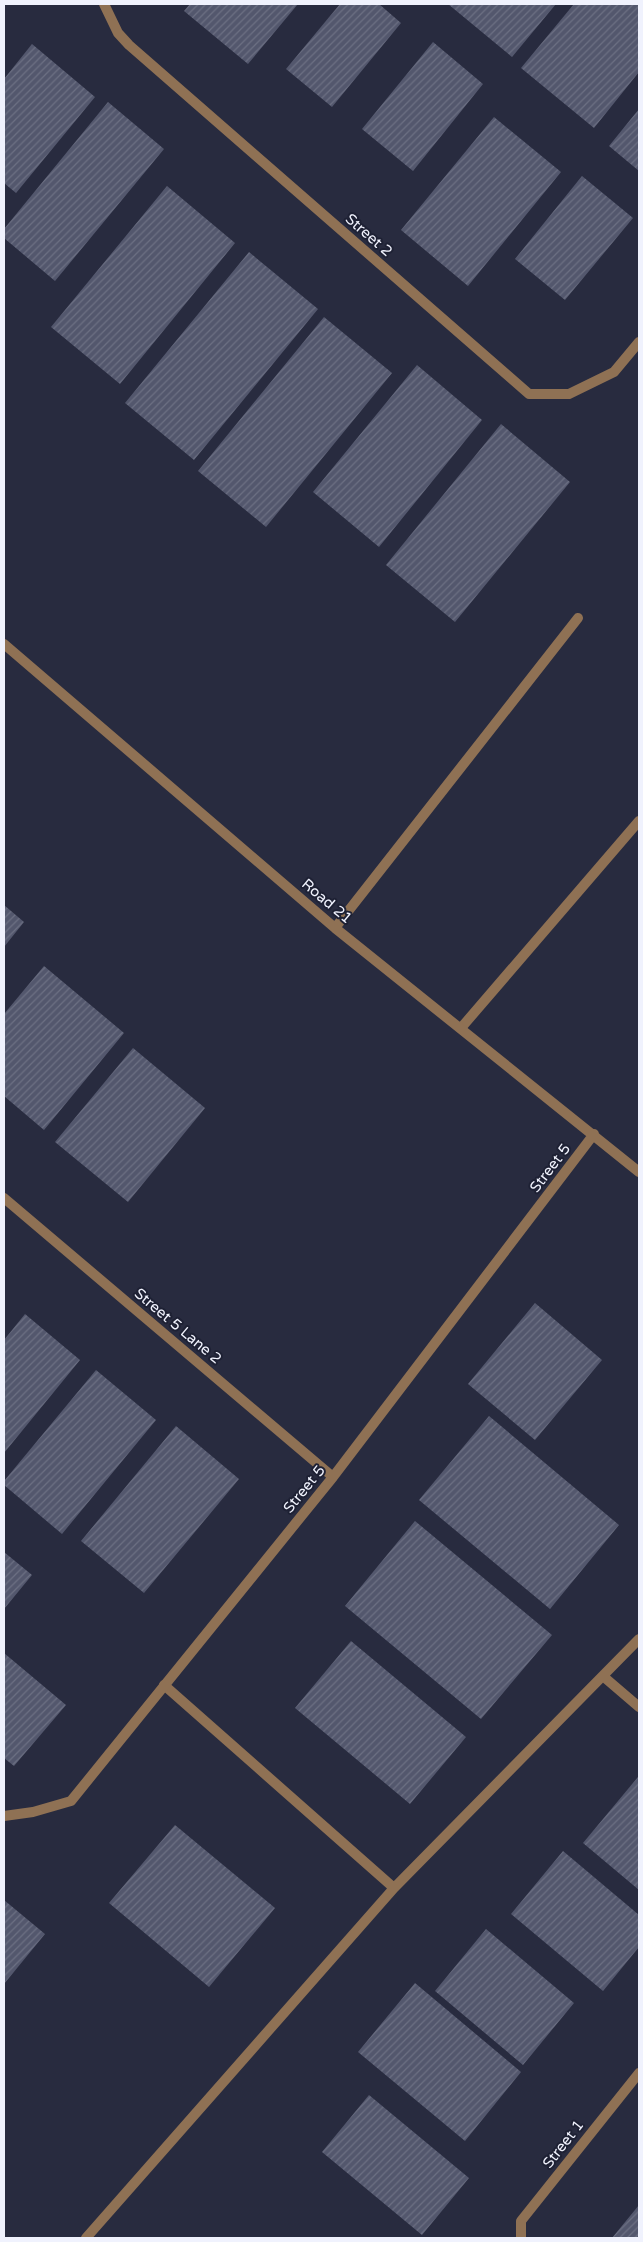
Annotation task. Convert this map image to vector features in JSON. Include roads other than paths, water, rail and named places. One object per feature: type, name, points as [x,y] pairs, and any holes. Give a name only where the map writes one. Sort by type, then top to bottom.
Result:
[{"type":"street","name":"Street 2","points":[[104,4],[118,33],[129,45],[529,394],[569,394],[578,390],[614,372],[639,342]]},
{"type":"street","points":[[335,928],[578,618]]},
{"type":"street","name":"Road 21","points":[[4,644],[335,928],[639,1172]]},
{"type":"street","points":[[461,1028],[639,821]]},
{"type":"street","name":"Street 5","points":[[4,1816],[33,1812],[71,1801],[333,1477],[594,1134]]},
{"type":"street","name":"Street 5 Lane 2","points":[[4,1198],[333,1477]]},
{"type":"street","points":[[86,2238],[394,1888],[604,1677],[639,1639]]},
{"type":"street","points":[[604,1677],[639,1707]]},
{"type":"street","points":[[164,1685],[394,1888]]},
{"type":"street","name":"Street 1","points":[[521,2238],[521,2221],[639,2073]]}]
